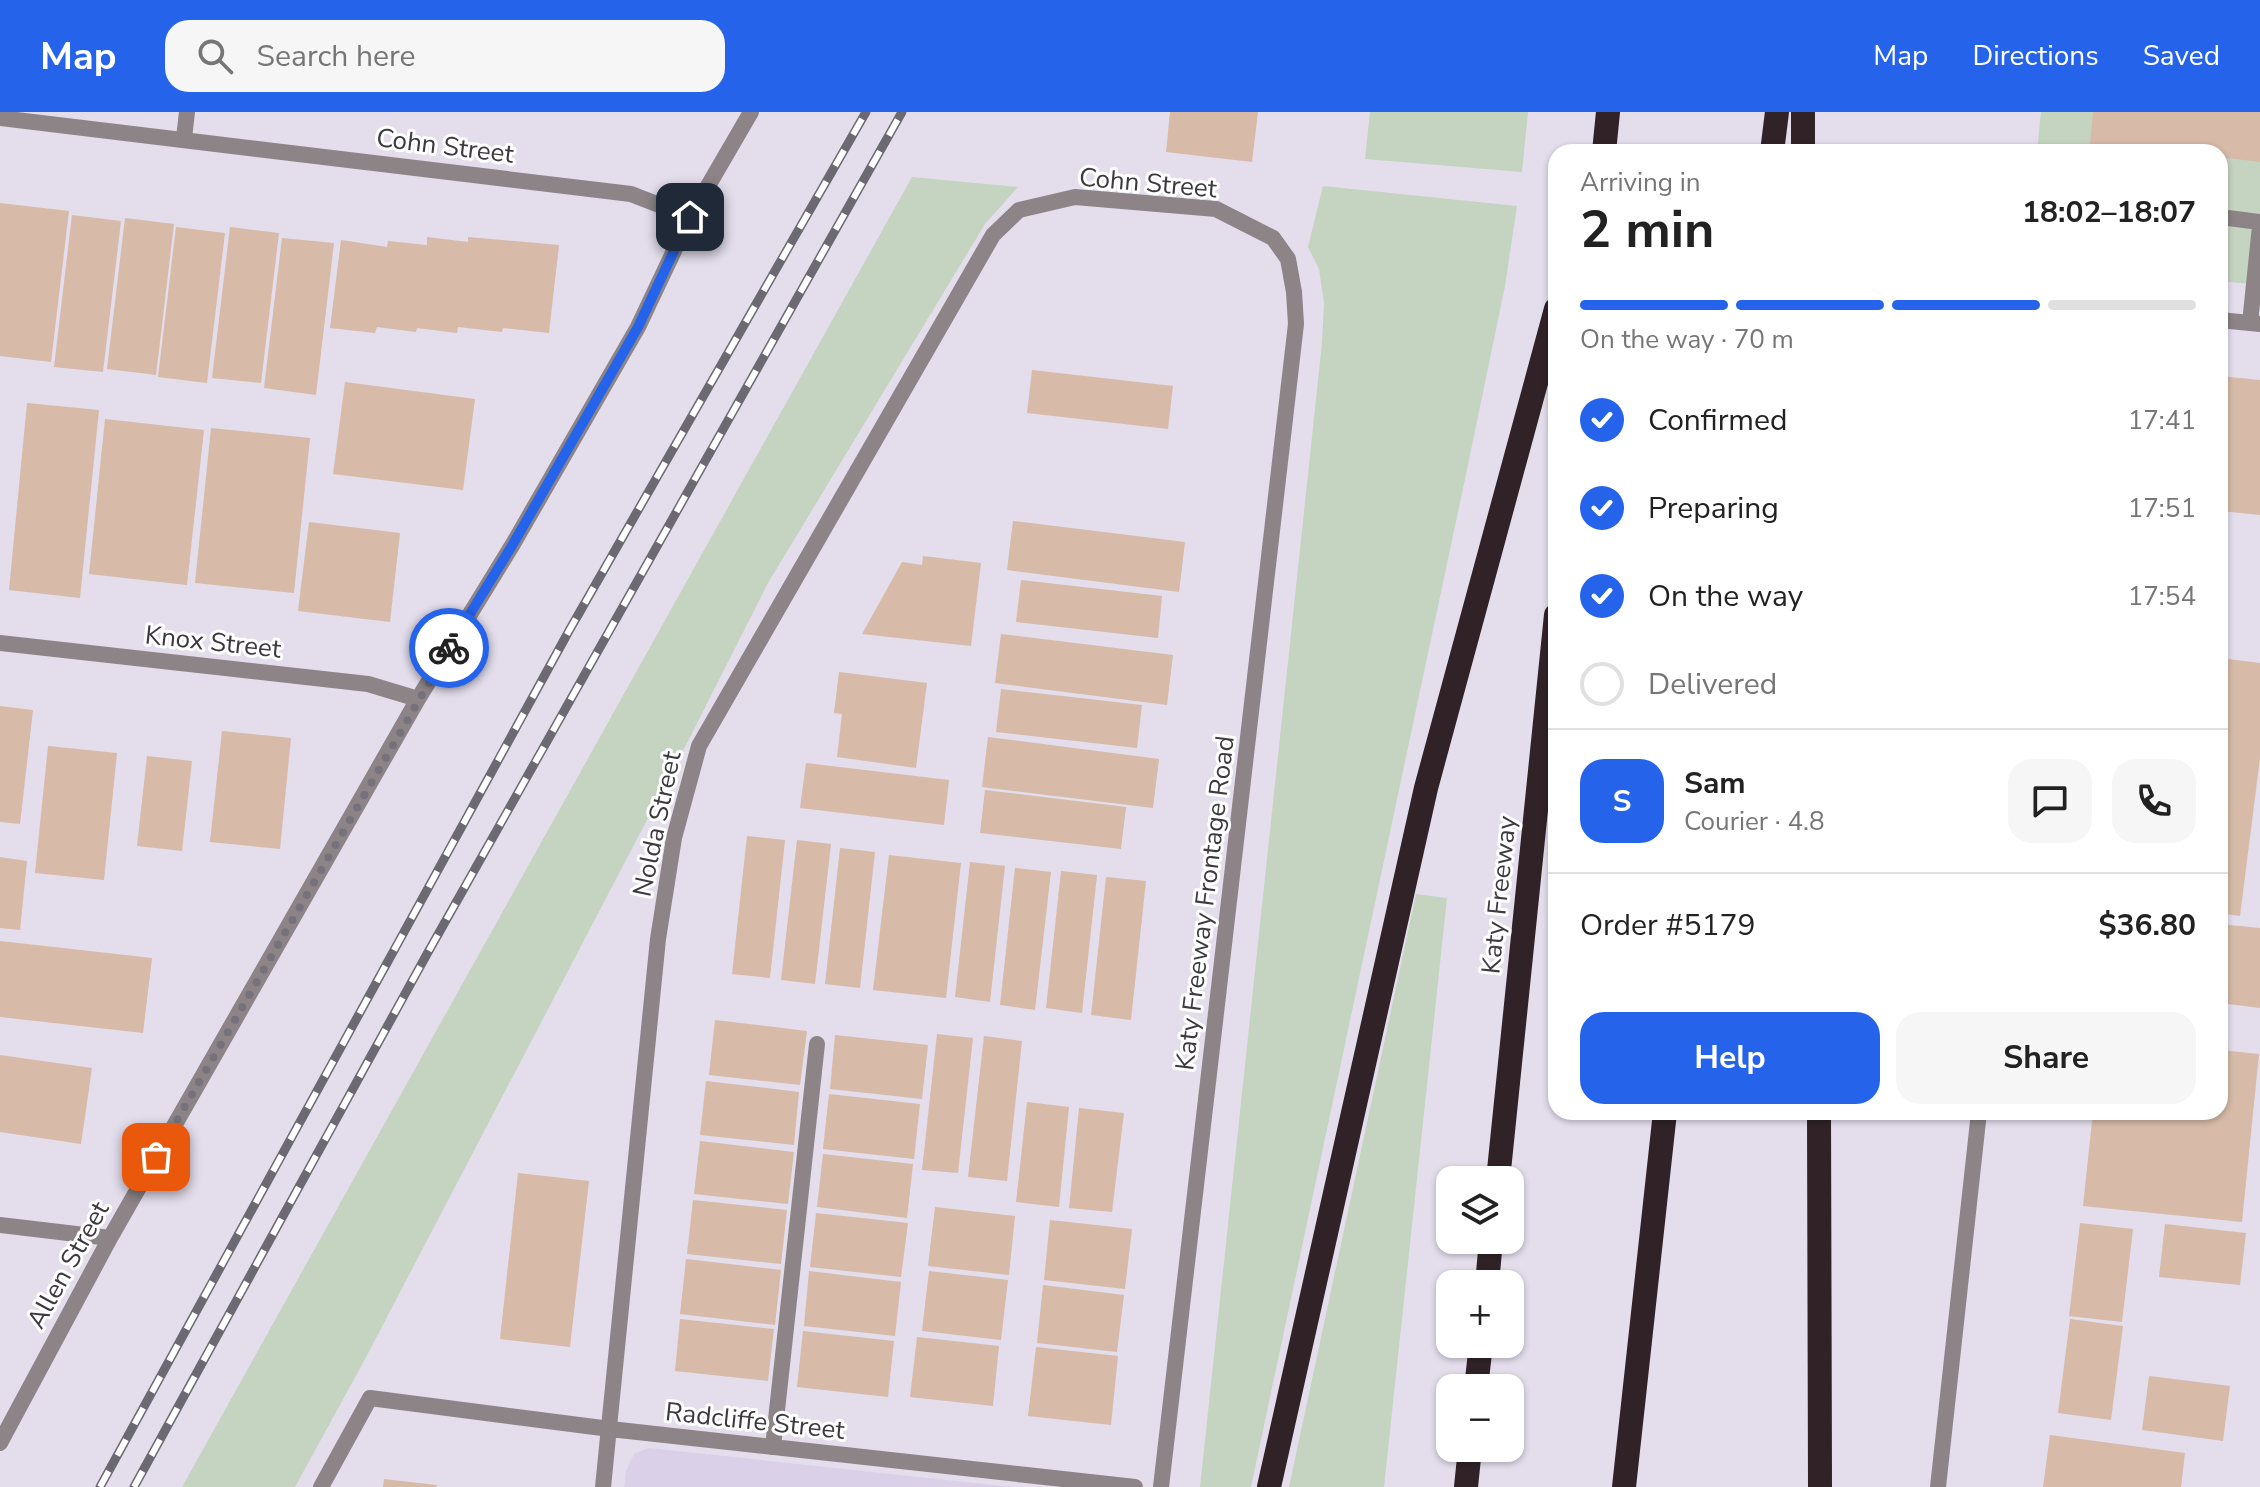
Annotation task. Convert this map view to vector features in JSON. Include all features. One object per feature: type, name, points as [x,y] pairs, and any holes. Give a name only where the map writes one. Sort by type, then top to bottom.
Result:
[{"type":"highway","points":[[1773,144],[1777,112]]},
{"type":"highway","points":[[1803,112],[1803,144]]},
{"type":"highway","points":[[1603,144],[1608,115]]},
{"type":"highway","points":[[1269,1487],[1426,788],[1548,338]]},
{"type":"highway","name":"Katy Freeway","points":[[1499,1166],[1548,693]]},
{"type":"highway","points":[[1624,1487],[1664,1120]]},
{"type":"highway","points":[[1819,1120],[1820,1487]]},
{"type":"highway","points":[[1466,1487],[1469,1462]]},
{"type":"street","points":[[184,138],[187,112]]},
{"type":"street","points":[[736,112],[740,131]]},
{"type":"street","name":"Allen Street","points":[[0,1443],[110,1238],[418,699],[513,544],[638,327],[690,217],[751,112]]},
{"type":"street","name":"Cohn Street","points":[[0,118],[631,194],[690,217]]},
{"type":"street","name":"Cohn Street","points":[[1019,210],[1075,197],[1216,209],[1273,238],[1288,259],[1296,324]]},
{"type":"street","name":"Nolda Street","points":[[603,1487],[658,939],[674,838],[699,746],[993,235],[1019,210]]},
{"type":"street","points":[[2228,218],[2260,224],[2255,323],[2228,321]]},
{"type":"street","name":"Katy Freeway Frontage Road","points":[[1161,1487],[1296,324]]},
{"type":"street","name":"Knox Street","points":[[0,643],[368,684],[418,699]]},
{"type":"street","points":[[773,1447],[817,1044]]},
{"type":"street","points":[[1938,1487],[1978,1120]]},
{"type":"street","points":[[0,1225],[110,1238]]},
{"type":"street","name":"Radcliffe Street","points":[[321,1487],[370,1398],[610,1429],[1135,1487]]},
{"type":"shaded area","points":[[649,1448],[1012,1487],[624,1487],[626,1471],[634,1454]]},
{"type":"green space","points":[[1370,112],[1528,112],[1522,172],[1365,159]]},
{"type":"green space","points":[[2041,112],[2260,112],[2260,285],[2228,282],[2228,144],[2038,144]]},
{"type":"green space","points":[[912,177],[1018,187],[985,224],[768,583],[364,1361],[295,1487],[182,1487]]},
{"type":"green space","points":[[1323,186],[1517,206],[1505,286],[1465,479],[1251,1487],[1200,1487],[1322,343],[1324,303],[1319,269],[1308,247]]},
{"type":"green space","points":[[1416,894],[1447,898],[1384,1487],[1289,1487]]},
{"type":"building","points":[[1170,112],[1258,112],[1252,162],[1166,152]]},
{"type":"building","points":[[2093,112],[2260,112],[2260,162],[2228,158],[2228,144],[2090,144]]},
{"type":"building","points":[[0,203],[69,211],[51,362],[0,356]]},
{"type":"building","points":[[72,215],[121,221],[103,372],[54,367]]},
{"type":"building","points":[[125,218],[174,224],[156,375],[107,369]]},
{"type":"building","points":[[176,227],[225,233],[207,383],[158,377]]},
{"type":"building","points":[[230,227],[279,233],[261,383],[212,378]]},
{"type":"building","points":[[427,237],[468,242],[468,237],[559,245],[549,333],[458,327],[457,333],[417,328],[416,332],[377,327],[375,333],[330,328],[341,240],[387,247],[388,241],[427,245]]},
{"type":"building","points":[[282,238],[334,243],[316,395],[264,388]]},
{"type":"building","points":[[1032,370],[1173,386],[1168,429],[1027,413]]},
{"type":"building","points":[[2228,377],[2260,380],[2260,515],[2228,512]]},
{"type":"building","points":[[345,382],[475,399],[463,490],[333,474]]},
{"type":"building","points":[[27,403],[99,410],[80,598],[9,590]]},
{"type":"building","points":[[105,419],[204,430],[187,585],[89,574]]},
{"type":"building","points":[[211,428],[310,438],[294,593],[195,583]]},
{"type":"building","points":[[1013,521],[1185,542],[1179,592],[1007,570]]},
{"type":"building","points":[[309,522],[400,533],[390,622],[298,611]]},
{"type":"building","points":[[923,556],[981,563],[971,646],[862,634],[902,562],[922,565]]},
{"type":"building","points":[[1021,580],[1162,596],[1158,638],[1016,622]]},
{"type":"building","points":[[1001,634],[1173,655],[1167,705],[995,683]]},
{"type":"building","points":[[2228,659],[2260,663],[2260,758],[2240,916],[2228,914]]},
{"type":"building","points":[[839,672],[927,683],[916,768],[837,757],[842,714],[834,713]]},
{"type":"building","points":[[1001,689],[1142,705],[1137,748],[996,732]]},
{"type":"building","points":[[0,706],[33,710],[20,824],[0,822]]},
{"type":"building","points":[[222,731],[291,738],[280,849],[210,842]]},
{"type":"building","points":[[988,737],[1159,759],[1153,808],[982,787]]},
{"type":"building","points":[[48,746],[117,753],[104,880],[35,873]]},
{"type":"building","points":[[147,756],[192,761],[182,851],[137,846]]},
{"type":"building","points":[[806,763],[949,780],[944,825],[800,808]]},
{"type":"building","points":[[985,790],[1126,807],[1121,849],[980,833]]},
{"type":"building","points":[[747,836],[785,840],[770,978],[732,974]]},
{"type":"building","points":[[797,840],[831,844],[815,984],[781,980]]},
{"type":"building","points":[[840,848],[875,852],[860,988],[825,984]]},
{"type":"building","points":[[889,855],[961,863],[946,998],[873,990]]},
{"type":"building","points":[[0,857],[27,861],[20,930],[0,928]]},
{"type":"building","points":[[970,862],[1005,866],[990,1002],[955,997]]},
{"type":"building","points":[[1015,868],[1051,872],[1035,1010],[1000,1005]]},
{"type":"building","points":[[1061,871],[1097,875],[1082,1013],[1046,1008]]},
{"type":"building","points":[[1106,877],[1146,881],[1131,1020],[1091,1015]]},
{"type":"building","points":[[2228,925],[2260,928],[2260,1008],[2228,1004]]},
{"type":"building","points":[[0,941],[152,958],[143,1033],[0,1017]]},
{"type":"building","points":[[715,1020],[807,1031],[800,1085],[709,1075]]},
{"type":"building","points":[[937,1034],[973,1038],[958,1173],[922,1170]]},
{"type":"building","points":[[835,1035],[928,1045],[922,1099],[830,1089]]},
{"type":"building","points":[[984,1036],[1022,1041],[1007,1181],[968,1177]]},
{"type":"building","points":[[2228,1051],[2259,1054],[2242,1222],[2083,1206],[2092,1120],[2228,1120]]},
{"type":"building","points":[[0,1055],[92,1068],[81,1144],[0,1132]]},
{"type":"building","points":[[706,1081],[799,1092],[794,1145],[700,1135]]},
{"type":"building","points":[[829,1094],[920,1104],[914,1159],[823,1149]]},
{"type":"building","points":[[1027,1102],[1069,1107],[1059,1207],[1016,1202]]},
{"type":"building","points":[[1079,1108],[1124,1113],[1112,1212],[1069,1208]]},
{"type":"building","points":[[700,1141],[794,1152],[788,1204],[694,1194]]},
{"type":"building","points":[[823,1154],[913,1164],[907,1218],[817,1207]]},
{"type":"building","points":[[518,1173],[589,1181],[570,1347],[500,1339]]},
{"type":"building","points":[[693,1200],[787,1210],[781,1264],[687,1254]]},
{"type":"building","points":[[935,1207],[1015,1216],[1009,1275],[928,1266]]},
{"type":"building","points":[[816,1213],[908,1223],[901,1277],[810,1267]]},
{"type":"building","points":[[1050,1220],[1132,1229],[1125,1289],[1044,1280]]},
{"type":"building","points":[[2080,1223],[2133,1229],[2122,1322],[2069,1316]]},
{"type":"building","points":[[2165,1224],[2246,1233],[2240,1285],[2159,1277]]},
{"type":"building","points":[[686,1259],[781,1270],[775,1325],[680,1314]]},
{"type":"building","points":[[809,1271],[901,1282],[895,1336],[804,1326]]},
{"type":"building","points":[[929,1271],[1008,1280],[1001,1340],[922,1331]]},
{"type":"building","points":[[1043,1285],[1124,1295],[1117,1352],[1037,1343]]},
{"type":"building","points":[[680,1319],[774,1329],[768,1381],[675,1371]]},
{"type":"building","points":[[2070,1319],[2123,1326],[2111,1420],[2058,1413]]},
{"type":"building","points":[[803,1331],[894,1341],[888,1397],[797,1387]]},
{"type":"building","points":[[917,1337],[999,1346],[993,1406],[910,1397]]},
{"type":"building","points":[[1036,1347],[1118,1356],[1111,1425],[1028,1416]]},
{"type":"building","points":[[2149,1376],[2230,1386],[2223,1441],[2142,1430]]},
{"type":"building","points":[[2050,1435],[2185,1453],[2181,1487],[2043,1487]]},
{"type":"building","points":[[384,1479],[437,1485],[383,1487]]},
{"type":"railway","points":[[100,1487],[570,629],[866,112]]},
{"type":"railway","points":[[134,1487],[427,954],[902,112]]},
{"type":"way so far","points":[[156,1157],[449,648]]},
{"type":"route","points":[[449,648],[638,327],[690,217]]}]
